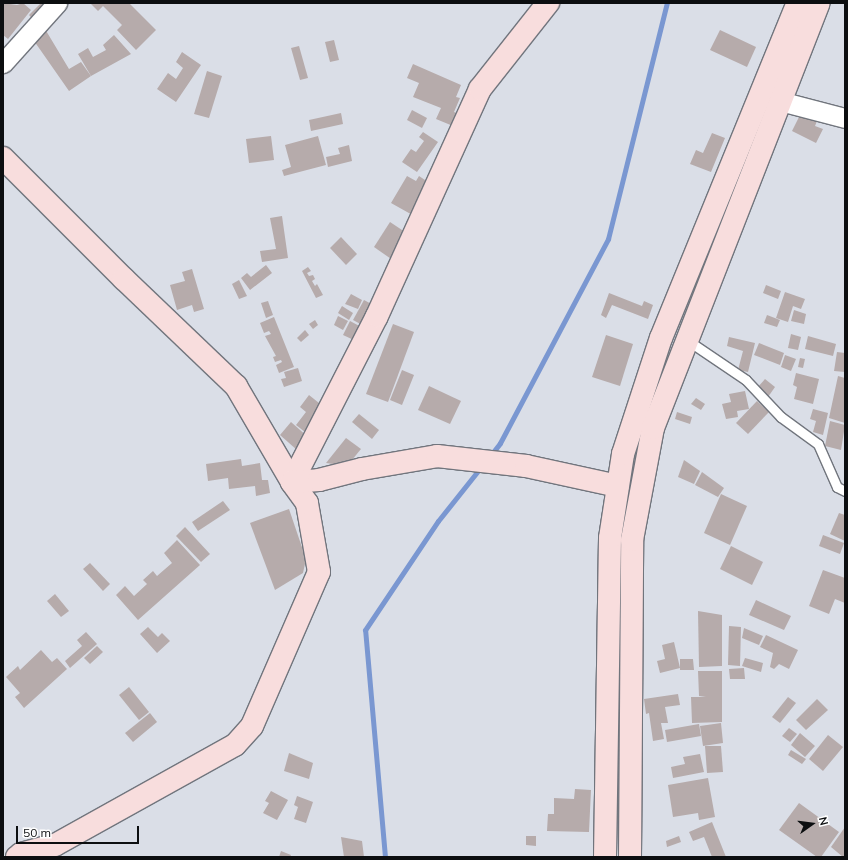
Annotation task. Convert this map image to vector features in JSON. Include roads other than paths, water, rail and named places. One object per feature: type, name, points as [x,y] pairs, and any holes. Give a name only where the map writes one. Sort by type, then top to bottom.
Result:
[{"type":"street","points":[[3,62],[57,3]]},
{"type":"street","points":[[292,482],[377,316],[480,89],[548,3]]},
{"type":"street","points":[[605,857],[610,538],[623,454],[661,338],[798,3]]},
{"type":"street","points":[[630,857],[632,540],[653,428],[819,3]]},
{"type":"street","points":[[780,102],[845,118]]},
{"type":"street","points":[[3,158],[236,386],[292,482],[307,503],[319,572],[252,726],[234,745],[55,845],[21,854],[17,857]]},
{"type":"street","points":[[292,482],[319,480],[362,469],[436,456],[526,466],[618,486]]},
{"type":"lane","points":[[687,340],[746,380],[781,417],[818,444],[837,487],[845,491]]},
{"type":"waterway","points":[[490,456],[500,443],[608,239],[667,3]]},
{"type":"waterway","points":[[385,857],[365,630],[438,521],[481,467]]}]
